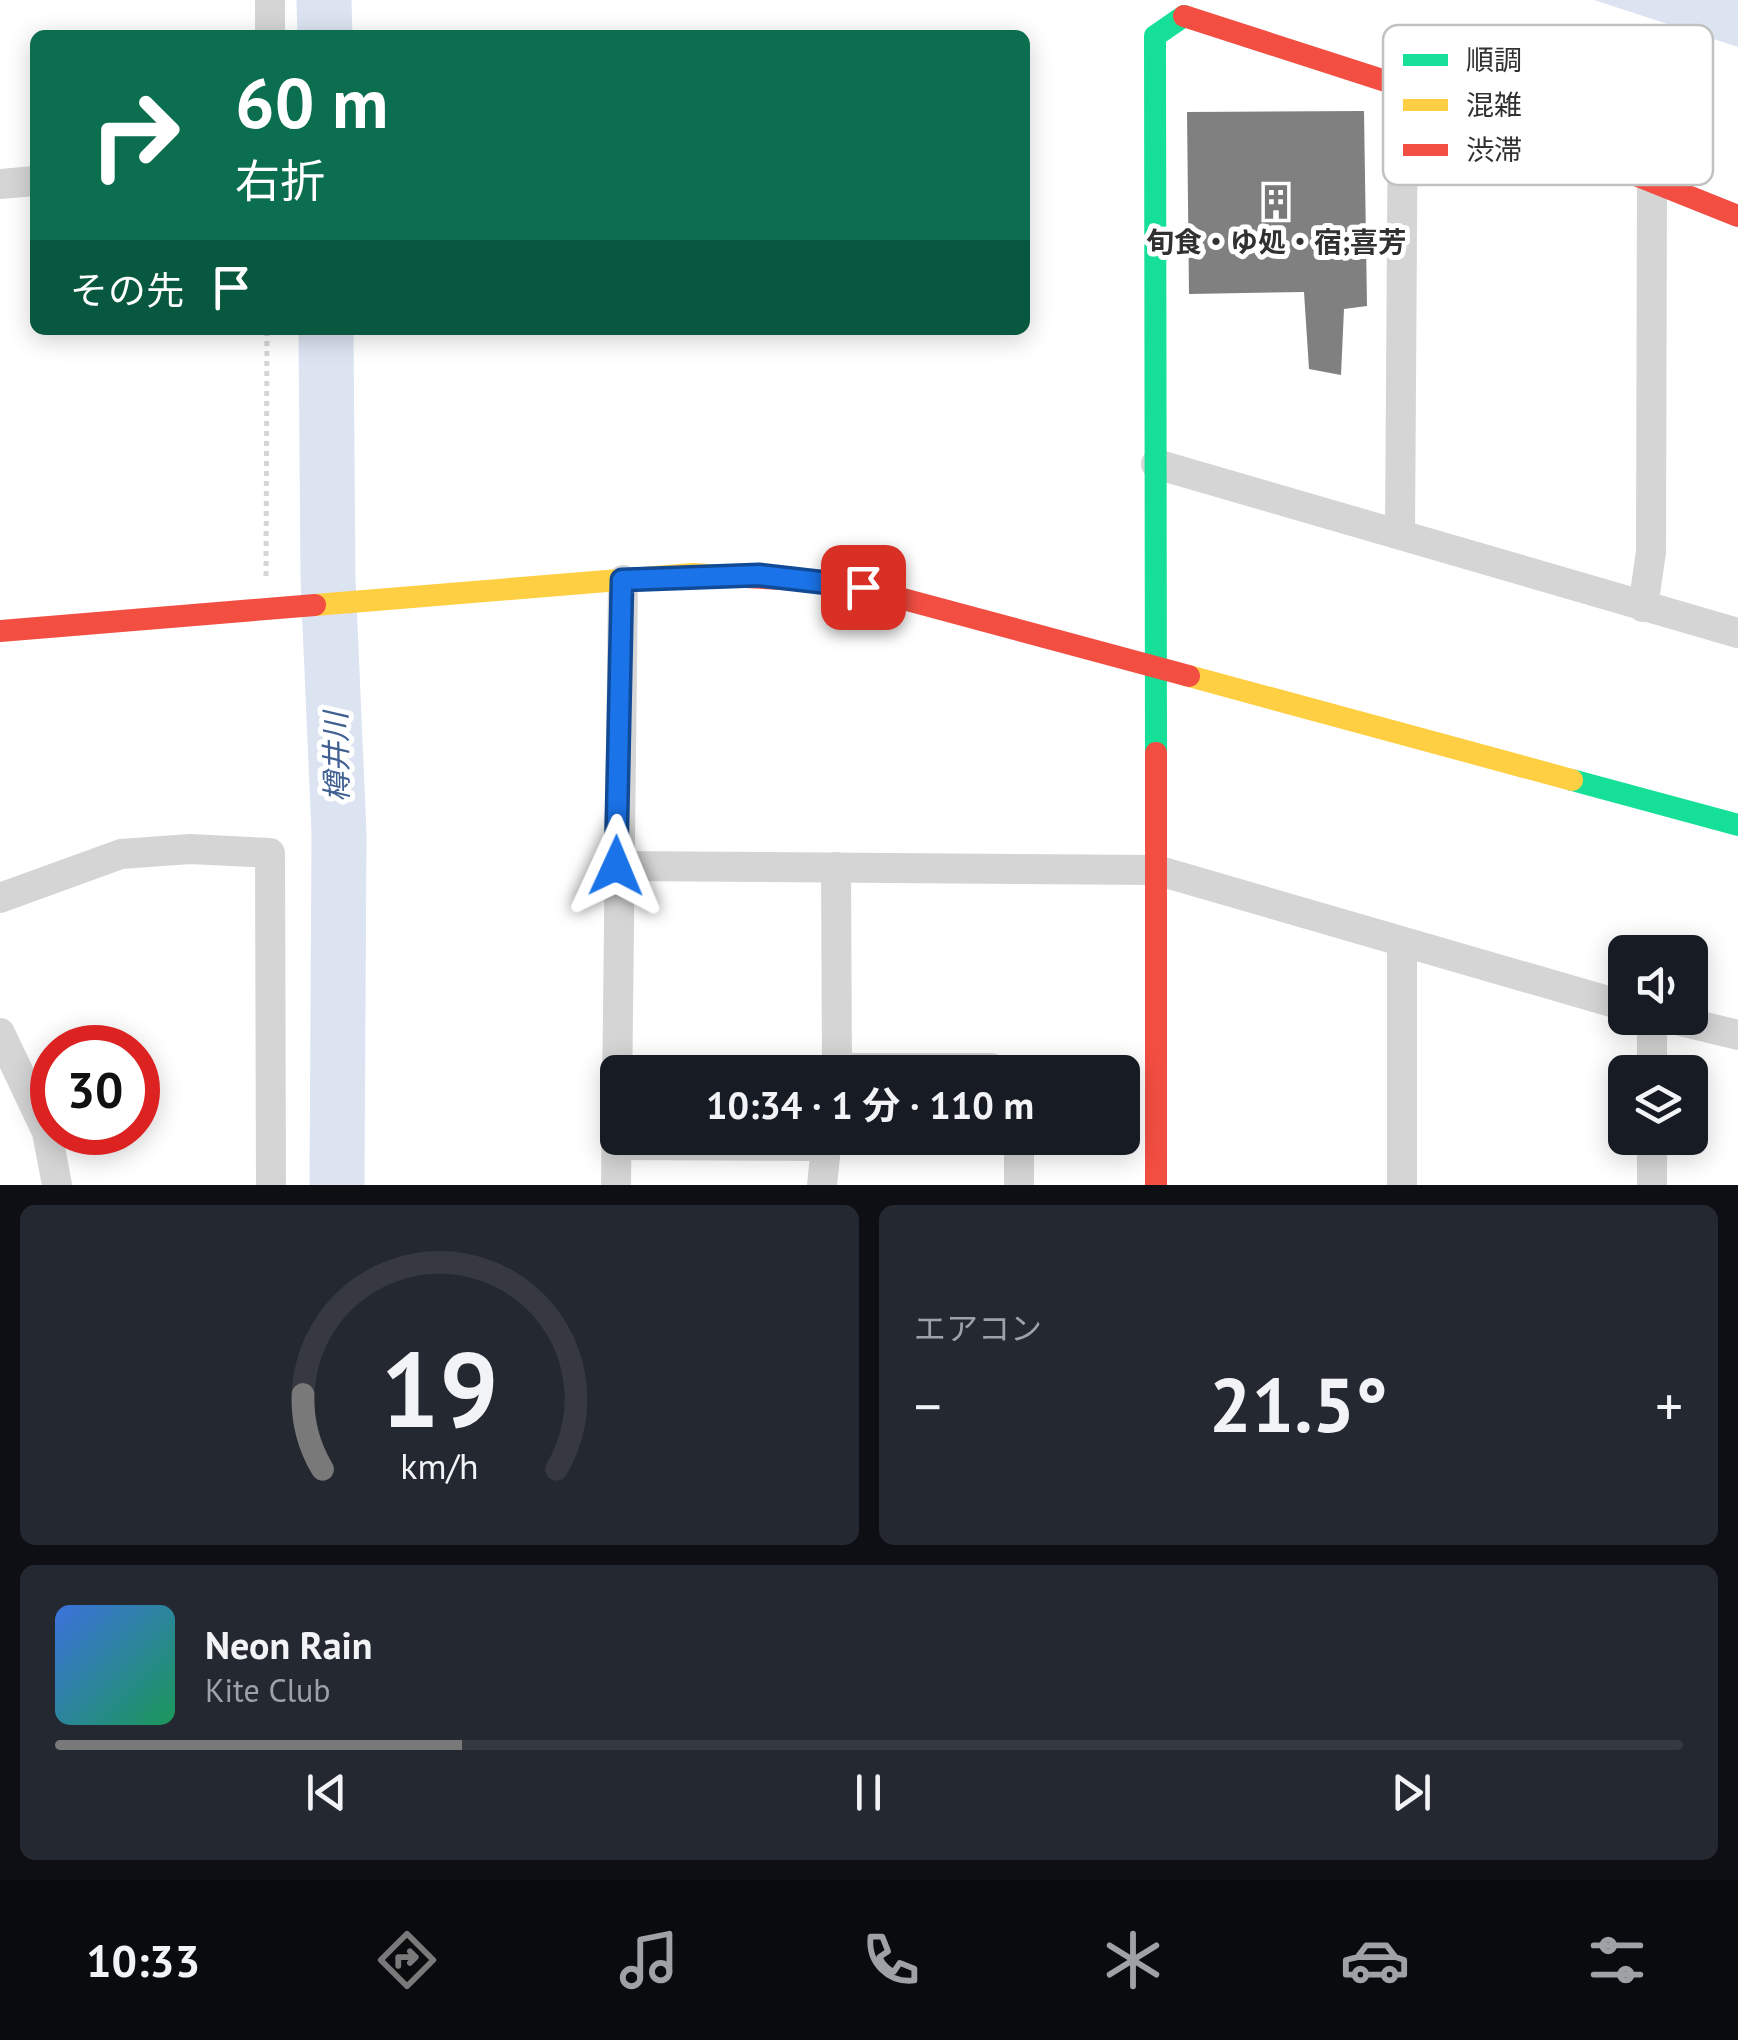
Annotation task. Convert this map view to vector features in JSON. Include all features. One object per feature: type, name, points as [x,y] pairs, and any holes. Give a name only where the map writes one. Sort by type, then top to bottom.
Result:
[{"type":"street","points":[[270,0],[270,30]]},
{"type":"street","points":[[1156,1185],[1155,36],[1181,15],[1383,77]]},
{"type":"street","points":[[0,184],[30,181]]},
{"type":"street","points":[[1400,534],[1403,185]]},
{"type":"street","points":[[1644,607],[1651,552],[1652,185]]},
{"type":"street","points":[[1668,185],[1738,216]]},
{"type":"street","points":[[1156,464],[1738,633]]},
{"type":"street","points":[[0,630],[692,574],[840,582],[1738,825]]},
{"type":"street","points":[[616,1055],[622,580]]},
{"type":"street","points":[[0,898],[122,854],[190,849],[270,853],[271,1185]]},
{"type":"street","points":[[616,866],[1156,870],[1608,1001]]},
{"type":"street","points":[[836,867],[838,1055]]},
{"type":"street","points":[[1402,942],[1402,1185]]},
{"type":"street","points":[[1708,1028],[1738,1036]]},
{"type":"street","points":[[0,1033],[48,1132],[57,1185]]},
{"type":"street","points":[[616,1155],[616,1185]]},
{"type":"street","points":[[822,1185],[825,1155]]},
{"type":"street","points":[[1019,1155],[1019,1185]]},
{"type":"street","points":[[1652,1155],[1652,1185]]},
{"type":"path","points":[[266,609],[267,335]]},
{"type":"shaded area","points":[[1594,0],[1738,0],[1738,47],[1713,39],[1713,25],[1671,25]]},
{"type":"building","name":"旬食・ゆ処・宿;喜芳","points":[[1364,111],[1367,306],[1344,309],[1341,375],[1309,369],[1304,292],[1189,294],[1187,112]]},
{"type":"waterway","name":"樽井川","points":[[324,0],[325,30]]},
{"type":"waterway","name":"樽井川","points":[[326,335],[328,579],[339,833],[337,1185]]},
{"type":"traffic: fast","points":[[1156,753],[1155,36],[1184,16]]},
{"type":"traffic: fast","points":[[1572,780],[1738,825]]},
{"type":"traffic: slow","points":[[315,605],[692,574],[726,576]]},
{"type":"traffic: slow","points":[[1189,676],[1572,780]]},
{"type":"traffic: jam","points":[[1184,16],[1383,80]]},
{"type":"traffic: jam","points":[[1660,185],[1738,216]]},
{"type":"traffic: jam","points":[[726,576],[840,582],[1189,676]]},
{"type":"traffic: jam","points":[[0,631],[315,605]]},
{"type":"traffic: jam","points":[[1156,753],[1156,1185]]},
{"type":"place","name":"旬食・ゆ処・宿;喜芳","points":[[1276,202]]},
{"type":"route","points":[[616,866],[622,580],[692,574],[759,575],[863,587]]}]
